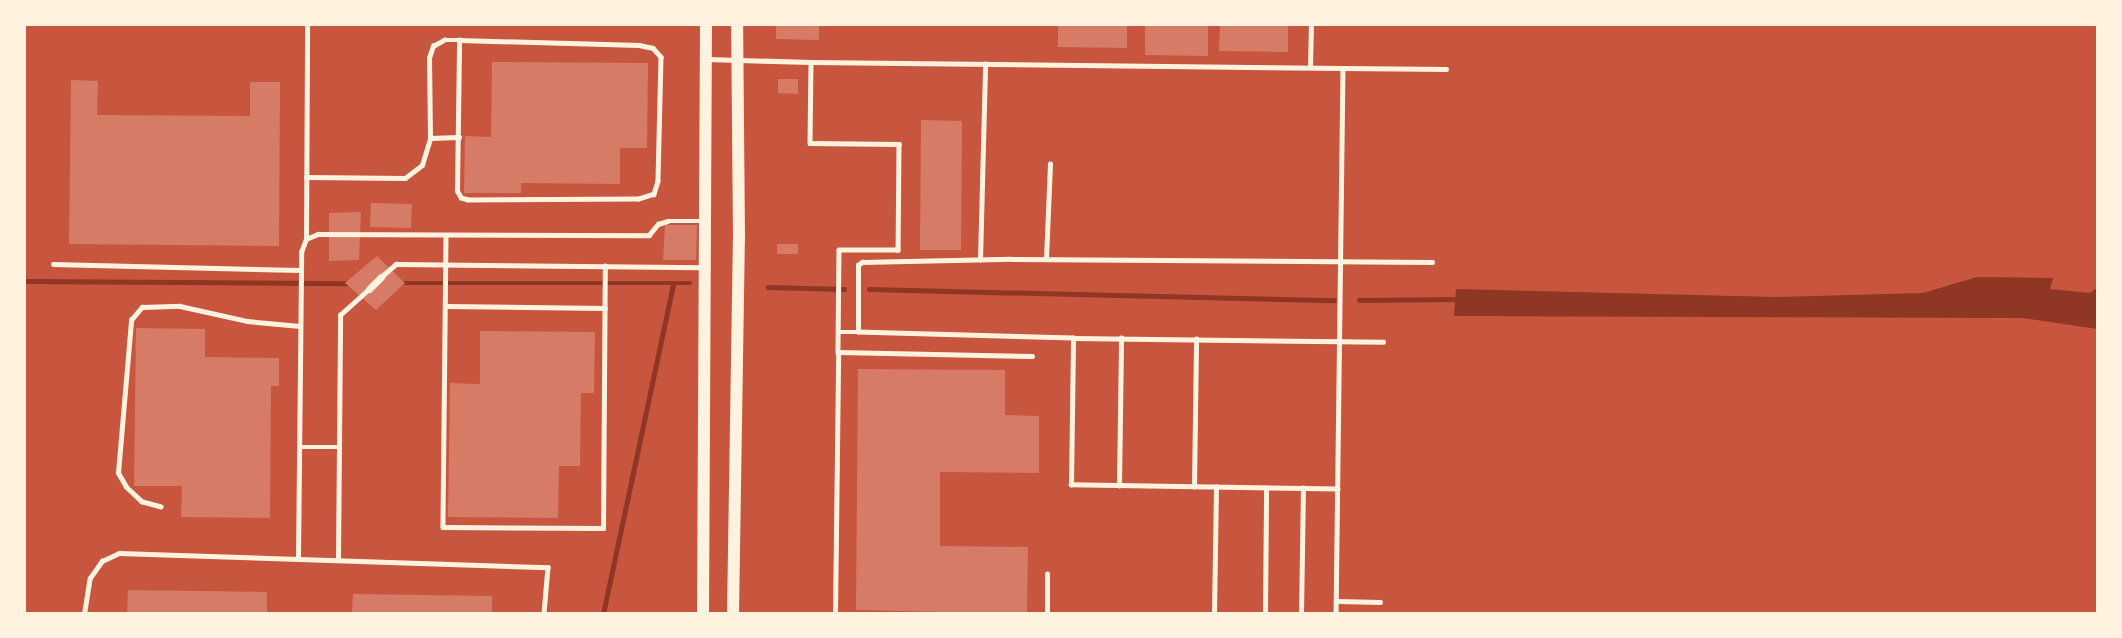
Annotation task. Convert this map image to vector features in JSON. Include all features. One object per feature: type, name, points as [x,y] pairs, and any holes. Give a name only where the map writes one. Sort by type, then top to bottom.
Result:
[{"type":"main road","points":[[702,614],[706,24]]},
{"type":"main road","points":[[733,614],[739,239],[737,24]]},
{"type":"street","points":[[369,289],[382,277]]},
{"type":"lane","points":[[298,558],[301,270],[306,239],[307,24]]},
{"type":"lane","points":[[1310,67],[1311,24]]},
{"type":"lane","points":[[306,177],[405,178],[422,164],[430,138],[429,58],[433,46],[444,40],[460,40],[653,48],[660,57],[658,181],[654,194],[639,199],[461,198],[457,191],[460,40]]},
{"type":"lane","points":[[705,59],[1446,69]]},
{"type":"lane","points":[[811,62],[810,144],[899,144],[898,250],[839,250],[835,614]]},
{"type":"lane","points":[[980,260],[985,64]]},
{"type":"lane","points":[[1336,614],[1343,68]]},
{"type":"lane","points":[[430,138],[458,137]]},
{"type":"lane","points":[[1046,260],[1050,164]]},
{"type":"lane","points":[[306,239],[318,234],[649,235],[658,224],[668,221],[705,221]]},
{"type":"lane","points":[[446,235],[443,527],[603,528],[605,266]]},
{"type":"lane","points":[[858,332],[857,273],[862,261],[1432,261]]},
{"type":"lane","points":[[53,264],[301,270]]},
{"type":"lane","points":[[382,277],[396,264],[704,267]]},
{"type":"lane","points":[[338,559],[340,315],[369,289]]},
{"type":"lane","points":[[161,507],[142,502],[125,487],[118,473],[131,320],[135,314],[142,307],[180,306],[247,321],[300,326]]},
{"type":"lane","points":[[445,306],[605,308]]},
{"type":"lane","points":[[839,332],[1383,342]]},
{"type":"lane","points":[[1073,338],[1071,485],[1338,489]]},
{"type":"lane","points":[[1119,486],[1121,338]]},
{"type":"lane","points":[[1194,487],[1196,339]]},
{"type":"lane","points":[[838,352],[1032,356]]},
{"type":"lane","points":[[300,447],[339,447]]},
{"type":"lane","points":[[1214,614],[1216,487]]},
{"type":"lane","points":[[1265,614],[1266,488]]},
{"type":"lane","points":[[1301,614],[1303,488]]},
{"type":"lane","points":[[84,614],[90,578],[102,561],[119,553],[548,566],[544,614]]},
{"type":"lane","points":[[1047,614],[1048,573]]},
{"type":"lane","points":[[1337,601],[1380,602]]},
{"type":"shaded area","points":[[1977,277],[2053,278],[2050,289],[2090,293],[2097,288],[2097,329],[2023,318],[1454,316],[1456,289],[1775,297],[1923,293]]},
{"type":"building","points":[[776,24],[819,24],[819,40],[776,39]]},
{"type":"building","points":[[1058,24],[1127,24],[1127,48],[1058,47]]},
{"type":"building","points":[[1145,24],[1208,24],[1208,56],[1145,55]]},
{"type":"building","points":[[1220,24],[1288,24],[1288,52],[1219,51]]},
{"type":"building","points":[[492,62],[648,63],[647,148],[620,148],[620,184],[521,183],[521,193],[464,193],[465,136],[491,137]]},
{"type":"building","points":[[778,79],[798,79],[798,94],[778,93]]},
{"type":"building","points":[[71,80],[98,81],[97,115],[250,116],[250,82],[280,82],[279,246],[69,244]]},
{"type":"building","points":[[921,120],[962,121],[961,250],[920,250]]},
{"type":"building","points":[[371,203],[412,204],[411,228],[370,227]]},
{"type":"building","points":[[361,212],[359,260],[329,261],[329,213]]},
{"type":"building","points":[[665,225],[697,225],[696,260],[663,260]]},
{"type":"building","points":[[777,244],[798,244],[798,254],[777,254]]},
{"type":"building","points":[[377,256],[405,283],[376,310],[345,283]]},
{"type":"building","points":[[136,328],[205,329],[205,357],[279,358],[279,386],[271,386],[270,518],[181,517],[182,486],[134,486]]},
{"type":"building","points":[[480,331],[595,332],[594,393],[581,393],[580,466],[559,466],[558,518],[448,517],[450,383],[480,384]]},
{"type":"building","points":[[858,369],[1005,370],[1005,415],[1039,416],[1039,473],[940,472],[940,546],[1028,547],[1027,614],[856,610]]},
{"type":"building","points":[[128,590],[267,592],[267,614],[127,614]]},
{"type":"building","points":[[353,594],[492,596],[492,614],[352,614]]},
{"type":"waterway","points":[[24,281],[349,283]]},
{"type":"waterway","points":[[400,283],[690,283]]},
{"type":"waterway","points":[[603,614],[673,284]]},
{"type":"waterway","points":[[768,287],[844,289]]},
{"type":"waterway","points":[[869,289],[1334,300]]},
{"type":"waterway","points":[[1359,300],[1460,299]]}]
